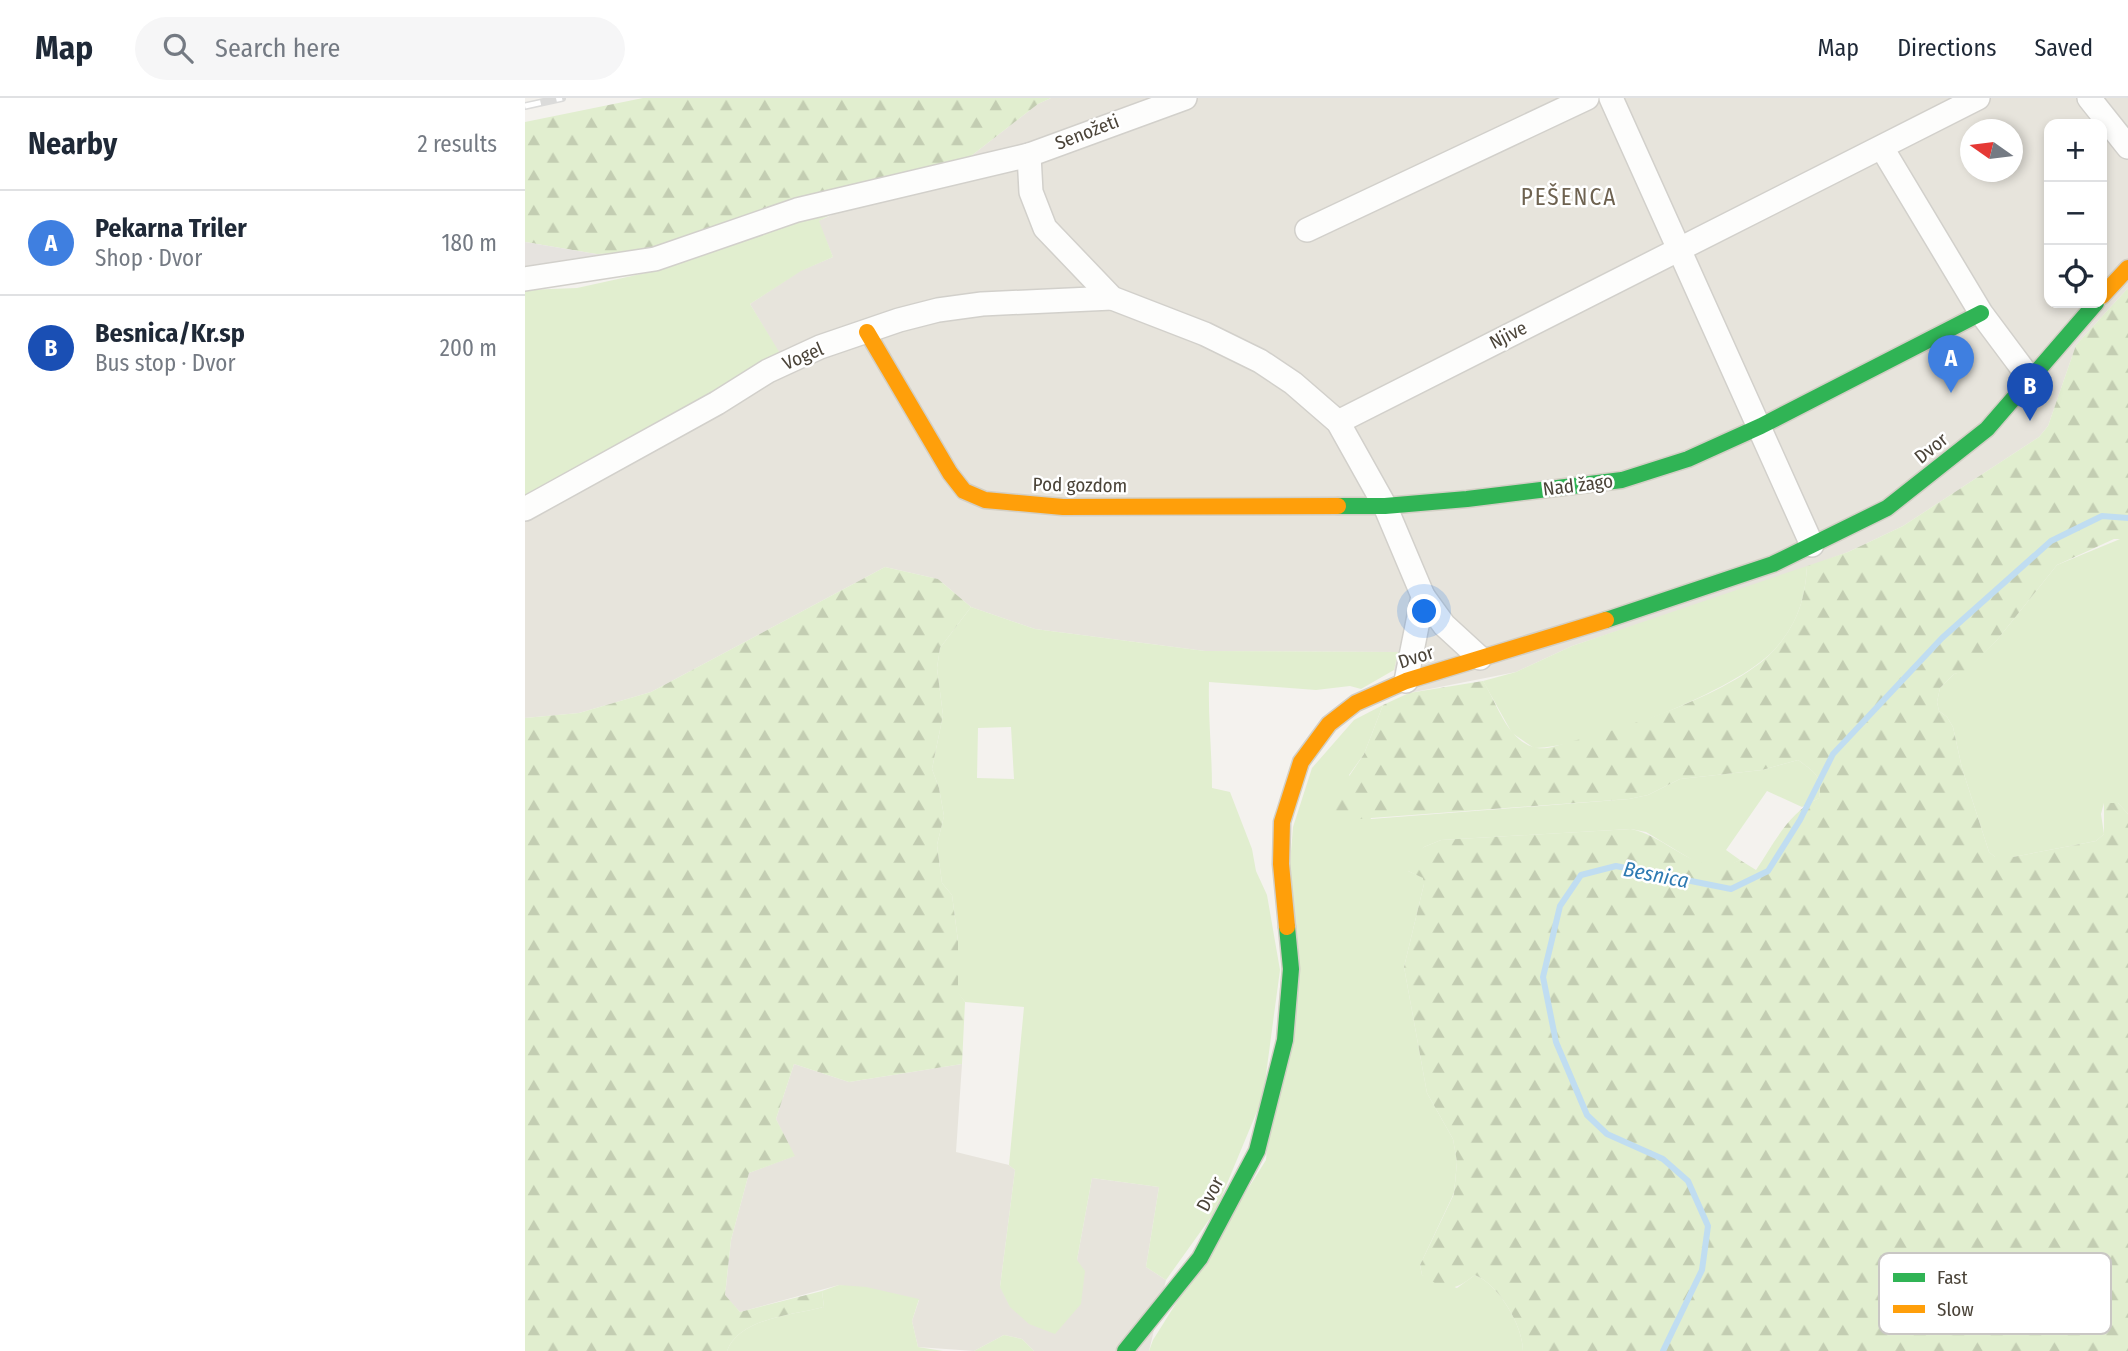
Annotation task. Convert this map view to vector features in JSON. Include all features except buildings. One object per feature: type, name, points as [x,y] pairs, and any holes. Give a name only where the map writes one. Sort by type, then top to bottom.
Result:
[{"type":"street","name":"Senožeti","points":[[1029,155],[1185,98]]},
{"type":"street","points":[[1307,230],[1587,98]]},
{"type":"street","points":[[1611,98],[1761,426],[1812,545]]},
{"type":"street","name":"Njive","points":[[1338,422],[1978,98]]},
{"type":"street","points":[[2089,98],[2128,147]]},
{"type":"street","points":[[1882,148],[1981,313],[2031,380]]},
{"type":"street","points":[[525,279],[655,259],[797,210],[1029,155],[1031,192],[1045,229],[1112,298],[1205,334],[1261,361],[1293,383],[1338,422],[1385,506],[1423,596],[1444,625],[1480,658]]},
{"type":"street","points":[[2107,291],[2128,268]]},
{"type":"street","name":"Vogel","points":[[525,509],[717,403],[768,371],[820,347],[938,310],[982,304],[1112,298]]},
{"type":"street","name":"Dvor","points":[[1125,1351],[1200,1258],[1257,1151],[1285,1040],[1291,969],[1280,864],[1282,822],[1301,762],[1329,724],[1356,703],[1406,681],[1620,616],[1773,564],[1887,508],[1987,429],[2092,308]]},
{"type":"street","name":"Nad žago","points":[[1385,506],[1622,480],[1688,459],[1761,426],[1981,313]]},
{"type":"street","name":"Pod gozdom","points":[[867,332],[950,473],[964,491],[985,500],[1063,507],[1385,506]]},
{"type":"street","points":[[1406,681],[1423,596]]},
{"type":"shaded area","points":[[1051,98],[2128,98],[2128,288],[2076,345],[2048,426],[2039,437],[1903,526],[1848,552],[1572,646],[1516,672],[1409,693],[1394,670],[1398,652],[1205,651],[1035,629],[971,607],[938,579],[885,567],[651,692],[579,713],[525,718],[525,502],[780,355],[750,304],[800,271],[833,257],[818,221],[848,208],[856,200],[779,204],[971,156],[1038,104]]},
{"type":"shaded area","points":[[525,242],[596,254],[638,253],[525,271]]},
{"type":"shaded area","points":[[794,1064],[849,1082],[962,1064],[956,1152],[1009,1165],[1015,1170],[1000,1287],[1077,1260],[1092,1178],[1159,1187],[1146,1267],[1166,1280],[1149,1351],[1034,1351],[1022,1339],[1004,1335],[974,1351],[918,1347],[912,1321],[919,1300],[839,1285],[740,1312],[725,1296],[731,1240],[749,1173],[794,1156],[776,1119]]},
{"type":"green space","points":[[643,98],[1051,98],[1038,104],[971,156],[779,204],[638,253],[596,254],[525,242],[525,122]]},
{"type":"green space","points":[[858,200],[819,221],[833,257],[801,271],[750,304],[781,355],[525,502],[525,290],[577,288],[659,270]]},
{"type":"green space","points":[[2128,288],[2128,539],[2114,539],[2057,565],[1997,640],[1967,671],[1954,674],[1940,688],[1937,702],[1939,711],[1953,727],[1962,768],[1989,852],[1995,857],[2013,857],[2096,841],[2104,834],[2104,803],[2118,803],[2128,814],[2128,1351],[1523,1351],[1519,1330],[1508,1307],[1484,1280],[1475,1275],[1460,1285],[1449,1288],[1422,1275],[1420,1265],[1454,1194],[1457,1162],[1453,1139],[1427,1093],[1404,967],[1424,884],[1423,878],[1408,871],[1409,861],[1424,847],[1441,840],[1631,829],[1645,833],[1697,861],[1710,865],[1725,865],[1740,860],[1756,870],[1790,820],[1819,798],[1819,780],[1798,760],[1762,770],[1680,779],[1648,795],[1629,799],[1331,821],[1329,806],[1364,754],[1383,705],[1409,693],[1483,681],[1503,719],[1516,736],[1533,747],[1542,748],[1620,728],[1709,694],[1758,664],[1776,648],[1795,619],[1802,600],[1807,566],[1848,552],[1903,526],[2039,437],[2048,426],[2076,345]]},
{"type":"green space","points":[[2125,537],[2128,539],[2128,814],[2118,803],[2104,803],[2101,814],[2104,834],[2096,841],[2013,857],[1995,857],[1989,852],[1962,768],[1953,727],[1939,711],[1937,702],[1940,688],[1954,674],[1967,670],[1997,640],[2057,565]]},
{"type":"green space","points":[[1807,566],[1799,610],[1775,649],[1729,682],[1662,714],[1590,738],[1534,748],[1512,733],[1483,681],[1516,672],[1572,646]]},
{"type":"green space","points":[[885,567],[938,579],[971,607],[940,648],[937,668],[943,715],[932,769],[944,816],[937,845],[942,883],[952,895],[958,941],[958,992],[965,1002],[962,1064],[849,1082],[794,1064],[776,1119],[795,1156],[749,1173],[731,1240],[725,1295],[740,1312],[822,1291],[824,1307],[755,1325],[733,1340],[727,1351],[525,1351],[525,718],[579,713],[651,692]]},
{"type":"green space","points":[[971,607],[1035,629],[1205,651],[1398,652],[1394,670],[1361,689],[1350,686],[1316,690],[1209,682],[1212,788],[1230,792],[1252,849],[1256,871],[1267,895],[1280,970],[1263,1097],[1216,1210],[1166,1280],[1146,1267],[1159,1187],[1092,1178],[1077,1260],[1085,1271],[1081,1304],[1055,1334],[1029,1324],[1010,1307],[1000,1287],[1015,1170],[1009,1165],[1024,1007],[965,1002],[958,993],[958,941],[952,895],[942,883],[937,845],[944,816],[932,769],[943,715],[937,668],[940,648]],"holes":[[[1011,727],[1014,779],[977,778],[978,728]]]},
{"type":"green space","points":[[1383,705],[1364,754],[1349,775],[1371,819],[1629,799],[1648,795],[1680,779],[1762,770],[1798,760],[1819,780],[1819,798],[1802,807],[1767,791],[1726,850],[1740,860],[1726,867],[1709,866],[1694,861],[1646,832],[1631,829],[1441,840],[1424,847],[1408,871],[1424,878],[1424,884],[1404,967],[1427,1093],[1453,1139],[1457,1162],[1454,1193],[1420,1265],[1422,1275],[1457,1288],[1475,1275],[1484,1280],[1508,1307],[1519,1330],[1523,1351],[1149,1351],[1153,1340],[1266,1160],[1293,827],[1312,768],[1354,720]]},
{"type":"green space","points":[[839,1285],[866,1287],[919,1299],[912,1321],[918,1347],[943,1351],[727,1351],[733,1340],[755,1325],[824,1307],[822,1291]]},
{"type":"green space","points":[[1004,1335],[1022,1339],[1034,1351],[974,1351]]},
{"type":"waterway","name":"Besnica","points":[[1663,1351],[1702,1270],[1708,1226],[1688,1181],[1663,1159],[1607,1134],[1587,1115],[1556,1042],[1543,977],[1560,906],[1581,875],[1616,866],[1731,889],[1768,871],[1800,820],[1833,754],[1942,638],[2051,541],[2102,516],[2128,518]]},
{"type":"railway","points":[[525,106],[562,98]]},
{"type":"traffic: fast","points":[[1606,620],[1773,564],[1887,508],[1987,429],[2092,308]]},
{"type":"traffic: fast","points":[[1338,506],[1385,506],[1467,499],[1622,480],[1688,459],[1761,426],[1981,313]]},
{"type":"traffic: fast","points":[[1125,1351],[1200,1258],[1257,1151],[1285,1040],[1291,969],[1287,927]]},
{"type":"traffic: slow","points":[[2107,291],[2128,268]]},
{"type":"traffic: slow","points":[[867,332],[950,473],[964,491],[985,500],[1063,507],[1338,506]]},
{"type":"traffic: slow","points":[[1287,927],[1281,864],[1282,822],[1301,762],[1329,724],[1356,703],[1406,681],[1606,620]]},
{"type":"place","name":"Pekarna Triler","points":[[1951,393]]},
{"type":"place","name":"Besnica/Kr.sp","points":[[2030,421]]},
{"type":"district","name":"PEŠENCA","points":[[1569,197]]}]
